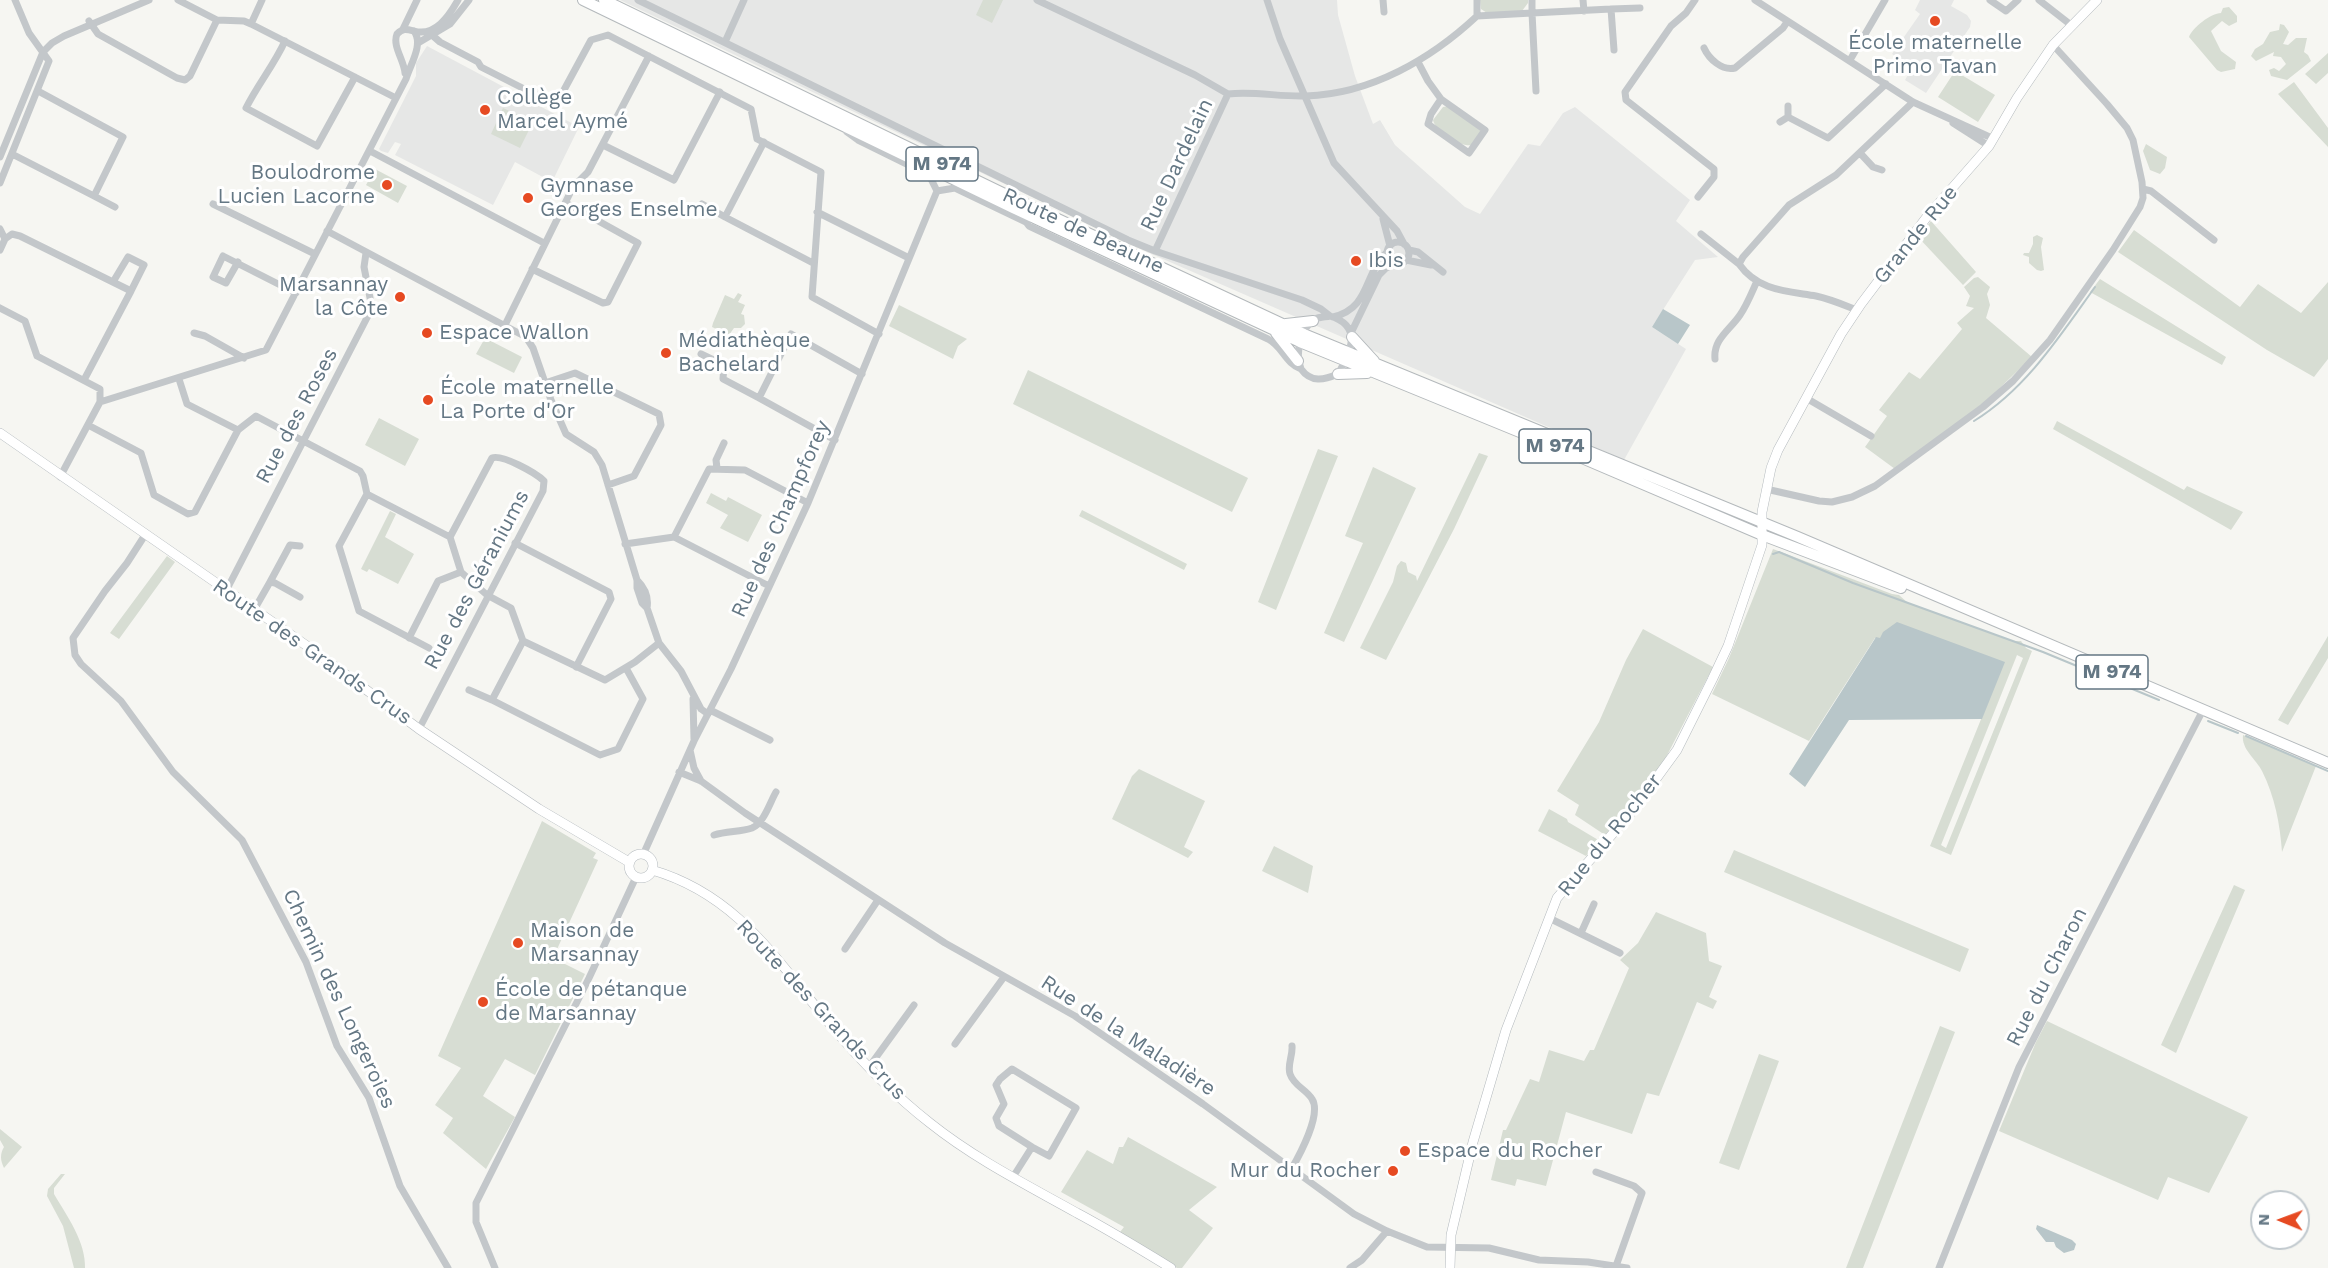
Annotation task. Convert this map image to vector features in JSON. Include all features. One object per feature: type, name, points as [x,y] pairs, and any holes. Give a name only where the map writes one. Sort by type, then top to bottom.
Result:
[{"type":"main road","name":"Route de Beaune","points":[[583,0],[1013,208],[1271,329],[1302,338],[1761,523]]},
{"type":"main road","name":"Route de Beaune","points":[[604,0],[1017,200],[1284,325],[1302,338]]},
{"type":"main road","points":[[1284,325],[1314,320]]},
{"type":"main road","points":[[1271,329],[1299,365]]},
{"type":"main road","points":[[1338,374],[1375,368],[1352,335]]},
{"type":"main road","name":"Route de Beaune","points":[[1375,368],[1762,535]]},
{"type":"main road","name":"M 974","points":[[1761,523],[2328,763]]},
{"type":"main road","name":"M 974","points":[[1762,535],[1866,576],[1970,611]]},
{"type":"street","points":[[0,183],[49,61],[28,33],[15,0]]},
{"type":"street","points":[[126,0],[129,8]]},
{"type":"street","points":[[0,157],[43,52],[52,43],[90,23],[148,0]]},
{"type":"street","points":[[178,0],[217,20],[244,21],[251,24],[396,98]]},
{"type":"street","points":[[251,24],[262,0]]},
{"type":"street","points":[[406,79],[404,64],[395,45],[395,37],[403,29],[417,0]]},
{"type":"street","points":[[403,29],[414,32],[428,31],[441,24],[458,0]]},
{"type":"street","points":[[399,51],[410,52],[455,19],[469,0]]},
{"type":"street","points":[[638,0],[798,80],[1155,251],[1260,284],[1308,302],[1342,321],[1352,335]]},
{"type":"street","points":[[726,42],[744,0]]},
{"type":"street","points":[[1037,0],[1195,75],[1228,94],[1304,96],[1361,86],[1390,75],[1418,62],[1451,40],[1477,16],[1640,8]]},
{"type":"street","points":[[1267,0],[1280,39],[1334,163],[1397,231],[1407,247],[1406,260]]},
{"type":"street","points":[[1383,0],[1384,12]]},
{"type":"street","points":[[1477,0],[1477,16]]},
{"type":"street","points":[[1532,0],[1536,91]]},
{"type":"street","points":[[1583,0],[1584,11]]},
{"type":"street","points":[[1695,0],[1686,13],[1671,26],[1624,96],[1626,100],[1714,169],[1714,177],[1698,197]]},
{"type":"street","points":[[1755,0],[1913,102],[1991,143]]},
{"type":"street","points":[[1850,60],[1885,0]]},
{"type":"street","points":[[1990,0],[2006,11],[2018,0]]},
{"type":"street","points":[[2039,0],[2071,25]]},
{"type":"street","name":"Grande Rue","points":[[1761,523],[1766,489],[1778,450],[1845,328],[1926,218],[1991,143],[2017,98],[2053,45],[2097,0]]},
{"type":"street","points":[[1611,9],[1614,50]]},
{"type":"street","points":[[90,23],[98,34],[177,78],[185,80],[190,76],[217,20]]},
{"type":"street","points":[[1704,48],[1708,56],[1724,68],[1735,68],[1783,28],[1787,22]]},
{"type":"street","points":[[100,402],[266,350],[406,79],[418,45],[418,37],[414,32]]},
{"type":"street","points":[[432,35],[440,42],[478,62],[483,68],[555,104],[591,40],[611,36],[751,109],[754,135],[821,172],[812,297],[879,334]]},
{"type":"street","points":[[285,41],[269,73],[261,80],[246,108],[317,146],[355,77]]},
{"type":"street","points":[[1766,489],[1832,502],[1852,497],[1875,486],[1988,403],[2013,381],[2050,340],[2108,257],[2140,207],[2143,189],[2133,140],[2127,128],[2053,45]]},
{"type":"street","points":[[505,325],[573,187],[588,172],[649,56]]},
{"type":"street","points":[[1418,62],[1441,99],[1466,114],[1485,130],[1469,153],[1428,124],[1431,114],[1441,99]]},
{"type":"street","points":[[1788,117],[1828,138],[1886,84]]},
{"type":"street","points":[[38,91],[123,137],[94,196]]},
{"type":"street","points":[[603,145],[674,180],[720,92]]},
{"type":"street","name":"Rue Dardelain","points":[[1155,251],[1228,94]]},
{"type":"street","points":[[1739,264],[1743,256],[1789,205],[1836,176],[1913,102]]},
{"type":"street","points":[[1788,106],[1788,117]]},
{"type":"street","points":[[1780,122],[1788,117]]},
{"type":"street","name":"Route de Beaune","points":[[837,122],[858,140],[929,175],[937,192],[955,188],[1026,222],[1029,226],[1268,339],[1278,346],[1289,363],[1299,365],[1314,379],[1324,379],[1338,374]]},
{"type":"street","points":[[724,217],[764,142]]},
{"type":"street","points":[[370,151],[544,243]]},
{"type":"street","points":[[1860,153],[1874,167],[1882,170]]},
{"type":"street","points":[[12,154],[115,207]]},
{"type":"street","points":[[2143,189],[2151,191],[2214,240]]},
{"type":"street","name":"Rue des Champforey","points":[[643,855],[694,741],[808,503],[937,192]]},
{"type":"street","points":[[532,269],[603,303],[608,302],[638,243],[566,203]]},
{"type":"street","points":[[213,204],[315,254]]},
{"type":"street","points":[[702,204],[813,263]]},
{"type":"street","points":[[817,212],[909,258]]},
{"type":"street","points":[[1382,216],[1390,259],[1396,263]]},
{"type":"street","points":[[0,229],[5,239]]},
{"type":"street","points":[[327,231],[526,337],[533,348],[566,434],[594,452],[602,465],[625,544],[637,580],[645,589],[648,598],[647,608],[660,643],[681,671],[701,709],[707,715],[770,740]]},
{"type":"street","points":[[0,250],[5,239],[12,234],[20,236],[131,291]]},
{"type":"street","points":[[1701,234],[1757,281],[1782,292],[1817,296],[1857,310]]},
{"type":"street","points":[[1299,365],[1297,351],[1302,338],[1314,320],[1347,313],[1356,305],[1380,260],[1397,242],[1418,252],[1443,273]]},
{"type":"street","name":"Rue des Roses","points":[[225,591],[372,308],[364,267],[366,253]]},
{"type":"street","points":[[84,380],[144,265],[128,257],[113,282]]},
{"type":"street","points":[[1338,374],[1347,357],[1352,335],[1379,275],[1386,267],[1406,260],[1434,266]]},
{"type":"street","points":[[238,262],[296,293]]},
{"type":"street","points":[[1715,359],[1714,350],[1723,334],[1740,315],[1757,281]]},
{"type":"street","points":[[1308,302],[1314,320]]},
{"type":"street","points":[[0,308],[25,321],[36,356],[100,389],[100,402],[60,477]]},
{"type":"street","points":[[194,333],[205,336],[244,358]]},
{"type":"street","points":[[759,398],[791,334],[862,374]]},
{"type":"street","points":[[701,354],[724,365],[723,379],[835,440]]},
{"type":"street","points":[[545,383],[575,374],[659,414],[661,425],[634,476],[608,485]]},
{"type":"street","points":[[179,379],[187,404],[238,430]]},
{"type":"street","points":[[1806,398],[1871,436]]},
{"type":"street","points":[[88,425],[141,453],[154,495],[188,514],[195,512],[238,430],[256,416],[360,471],[367,494],[339,546],[359,611],[429,648]]},
{"type":"street","name":"Route des Grands Crus","points":[[0,433],[254,610],[419,729],[539,809],[629,862]]},
{"type":"street","points":[[717,468],[716,460],[724,443]]},
{"type":"street","name":"Rue des Géraniums","points":[[419,729],[543,490],[544,481],[539,476],[499,456],[492,458],[450,537]]},
{"type":"street","points":[[674,537],[709,469],[745,470],[808,503]]},
{"type":"street","points":[[367,494],[450,537],[461,572],[488,595],[512,608],[523,641],[605,680],[660,643]]},
{"type":"street","name":"Rue du Rocher","points":[[1450,1268],[1450,1235],[1468,1160],[1503,1041],[1557,898],[1634,809],[1677,750],[1728,646],[1762,545],[1761,523]]},
{"type":"street","name":"Chemin des Longeroies","points":[[145,535],[73,638],[75,655],[81,664],[121,701],[173,772],[242,840],[302,954],[337,1046],[369,1098],[400,1186],[448,1268]]},
{"type":"street","points":[[625,544],[674,537],[769,586]]},
{"type":"street","points":[[515,543],[609,592],[611,599],[576,667]]},
{"type":"street","points":[[254,610],[290,545],[300,546]]},
{"type":"street","points":[[409,638],[438,581],[461,572]]},
{"type":"street","points":[[270,582],[300,597]]},
{"type":"street","points":[[492,700],[523,641]]},
{"type":"street","points":[[469,690],[603,754],[618,749],[642,703],[642,694],[626,668]]},
{"type":"street","points":[[692,693],[694,741]]},
{"type":"street","name":"Rue du Charon","points":[[1939,1268],[2019,1067],[2203,710]]},
{"type":"street","points":[[694,721],[707,715]]},
{"type":"street","name":"Rue de la Maladière","points":[[690,750],[694,768],[701,781]]},
{"type":"street","points":[[681,769],[694,768]]},
{"type":"street","name":"Rue de la Maladière","points":[[681,769],[878,900],[1004,977],[1075,1016],[1203,1104],[1354,1214],[1386,1231],[1427,1247],[1489,1248],[1538,1264],[1588,1262],[1627,1268]]},
{"type":"street","points":[[714,835],[734,829],[753,827],[759,822],[776,792]]},
{"type":"street","points":[[636,855],[643,855],[652,862],[652,870],[645,877],[636,877],[630,872],[629,862],[636,855]]},
{"type":"street","name":"Route des Grands Crus","points":[[652,870],[684,881],[700,890],[753,931],[772,950],[829,1023],[869,1067],[931,1124],[982,1159],[1106,1228],[1171,1268]]},
{"type":"street","points":[[495,1268],[476,1222],[474,1213],[477,1203],[589,978],[636,877]]},
{"type":"street","points":[[845,949],[878,900]]},
{"type":"street","points":[[1581,933],[1594,904]]},
{"type":"street","points":[[1550,918],[1620,953]]},
{"type":"street","points":[[955,1044],[1004,977]]},
{"type":"street","points":[[869,1067],[914,1005]]},
{"type":"street","points":[[1291,1170],[1305,1143],[1315,1107],[1313,1100],[1299,1088],[1290,1073],[1292,1046]]},
{"type":"street","points":[[1012,1069],[1076,1108],[1049,1156],[1032,1147],[999,1126],[996,1118],[1005,1104],[996,1085],[1012,1069]]},
{"type":"street","points":[[1012,1177],[1032,1147]]},
{"type":"street","points":[[1596,1172],[1634,1186],[1642,1193],[1616,1266]]},
{"type":"street","points":[[1350,1268],[1362,1260],[1386,1231]]},
{"type":"shaded area","points":[[620,0],[1337,0],[1338,15],[1355,76],[1373,124],[1380,120],[1395,145],[1465,207],[1480,214],[1528,144],[1540,146],[1563,113],[1575,107],[1690,200],[1676,221],[1718,257],[1695,260],[1652,327],[1686,349],[1624,460],[1147,252]]},
{"type":"shaded area","points":[[983,0],[1003,0],[992,23],[976,15]]},
{"type":"shaded area","points":[[1480,0],[1528,0],[1528,3],[1522,11],[1487,13],[1481,9]]},
{"type":"shaded area","points":[[1920,0],[1954,0],[1951,6],[1967,15],[1971,21],[1970,27],[1926,93],[1905,80],[1909,73],[1898,66],[1901,60],[1892,54],[1920,14],[1915,10]]},
{"type":"shaded area","points":[[2229,7],[2237,16],[2237,22],[2229,26],[2222,21],[2211,31],[2221,51],[2236,62],[2235,69],[2221,72],[2189,37],[2202,22],[2212,15],[2221,13],[2223,8]]},
{"type":"shaded area","points":[[2280,24],[2284,25],[2289,32],[2283,44],[2288,45],[2296,38],[2307,38],[2304,52],[2311,61],[2287,80],[2271,76],[2269,70],[2274,68],[2279,71],[2286,64],[2281,57],[2273,56],[2274,52],[2256,61],[2251,56],[2255,49],[2263,44],[2270,32],[2279,30]]},
{"type":"shaded area","points":[[427,46],[579,127],[552,182],[515,162],[493,205],[395,155],[401,144],[395,142],[388,153],[379,149],[416,76],[416,63]]},
{"type":"shaded area","points":[[2328,53],[2328,73],[2316,84],[2305,74]]},
{"type":"shaded area","points":[[1955,71],[1995,95],[1978,122],[1938,97]]},
{"type":"shaded area","points":[[2294,82],[2328,128],[2328,147],[2278,94]]},
{"type":"shaded area","points":[[1449,106],[1480,128],[1481,134],[1473,145],[1462,144],[1438,129],[1433,120],[1443,107]]},
{"type":"shaded area","points":[[503,108],[533,122],[520,148],[491,134]]},
{"type":"shaded area","points":[[2146,144],[2167,157],[2165,168],[2160,174],[2150,170],[2143,151]]},
{"type":"shaded area","name":"Boulodrome Lucien Lacorne","points":[[375,169],[407,186],[398,203],[366,185]]},
{"type":"shaded area","points":[[1931,221],[1976,272],[1963,285],[1918,237]]},
{"type":"shaded area","points":[[2134,230],[2240,307],[2258,284],[2301,313],[2328,282],[2328,359],[2314,377],[2267,350],[2118,252]]},
{"type":"shaded area","points":[[2037,235],[2043,238],[2041,247],[2044,270],[2041,271],[2029,263],[2029,257],[2023,255],[2029,253],[2033,237]]},
{"type":"shaded area","points":[[1978,277],[1990,287],[1987,294],[1990,305],[1986,318],[2032,357],[1982,405],[1895,469],[1865,447],[1887,416],[1879,410],[1909,372],[1920,379],[1962,329],[1957,323],[1974,308],[1966,306],[1970,296],[1964,287]]},
{"type":"shaded area","points":[[2100,279],[2226,357],[2222,365],[2090,292]]},
{"type":"shaded area","points":[[738,293],[742,295],[738,302],[745,305],[741,314],[744,315],[745,324],[741,328],[734,328],[729,335],[712,327],[725,295],[734,299]]},
{"type":"shaded area","points":[[899,305],[967,339],[958,346],[953,359],[889,326]]},
{"type":"shaded area","points":[[1663,309],[1690,325],[1678,344],[1652,327]]},
{"type":"shaded area","points":[[485,338],[522,357],[514,373],[476,354]]},
{"type":"shaded area","points":[[1028,370],[1248,478],[1232,512],[1013,404]]},
{"type":"shaded area","points":[[379,418],[419,439],[405,466],[365,445]]},
{"type":"shaded area","points":[[2057,421],[2184,490],[2187,486],[2243,512],[2231,530],[2053,429]]},
{"type":"shaded area","points":[[1318,449],[1338,456],[1276,610],[1258,602]]},
{"type":"shaded area","points":[[1479,453],[1488,456],[1454,529],[1386,660],[1360,648],[1401,561],[1406,563],[1408,572],[1416,576],[1417,581]]},
{"type":"shaded area","points":[[1373,467],[1416,488],[1344,642],[1324,633],[1363,543],[1345,536]]},
{"type":"shaded area","points":[[711,493],[726,501],[728,497],[762,515],[748,542],[720,528],[728,515],[706,503]]},
{"type":"shaded area","points":[[1082,510],[1187,564],[1184,570],[1079,516]]},
{"type":"shaded area","points":[[390,511],[396,514],[385,537],[414,554],[398,584],[369,569],[367,572],[361,569]]},
{"type":"shaded area","points":[[1773,549],[1899,595],[1908,603],[2013,641],[2021,641],[2026,648],[2032,651],[1951,855],[1930,846],[2004,662],[1875,638],[1809,741],[1712,694]],"holes":[[[2017,655],[2023,658],[1946,848],[1941,845]]]},
{"type":"shaded area","points":[[167,556],[175,562],[119,639],[110,633]]},
{"type":"shaded area","points":[[1897,622],[2005,662],[1982,719],[1849,720],[1805,787],[1789,774],[1876,637],[1880,638],[1883,632]]},
{"type":"shaded area","points":[[1643,629],[1713,667],[1664,761],[1605,835],[1575,815],[1579,805],[1557,791],[1599,722],[1626,660]]},
{"type":"shaded area","points":[[2328,636],[2328,658],[2288,725],[2278,720]]},
{"type":"shaded area","points":[[2243,735],[2316,766],[2282,852],[2274,801],[2262,771],[2244,745]]},
{"type":"shaded area","points":[[1139,769],[1205,801],[1184,847],[1193,852],[1188,858],[1112,819],[1132,776]]},
{"type":"shaded area","points":[[1549,809],[1600,841],[1586,856],[1538,831]]},
{"type":"shaded area","points":[[542,821],[596,853],[593,858],[598,860],[553,958],[585,974],[535,1075],[505,1059],[483,1096],[515,1117],[486,1169],[443,1133],[453,1118],[435,1105],[461,1068],[438,1056]]},
{"type":"shaded area","points":[[1274,846],[1313,866],[1308,893],[1262,871]]},
{"type":"shaded area","points":[[1734,850],[1969,949],[1960,972],[1724,872]]},
{"type":"shaded area","points":[[2234,885],[2245,890],[2176,1053],[2161,1045]]},
{"type":"shaded area","points":[[1656,912],[1706,933],[1709,961],[1722,966],[1709,997],[1717,1001],[1713,1009],[1697,1002],[1659,1096],[1647,1093],[1632,1134],[1566,1112],[1546,1186],[1517,1179],[1515,1186],[1491,1180],[1503,1130],[1506,1130],[1530,1079],[1539,1082],[1549,1050],[1584,1061],[1590,1050],[1594,1050],[1629,968],[1620,960],[1638,943]]},
{"type":"shaded area","points":[[2047,1021],[2248,1117],[2209,1193],[2168,1177],[2158,1200],[1999,1131]]},
{"type":"shaded area","points":[[1940,1026],[1955,1032],[1863,1268],[1846,1268]]},
{"type":"shaded area","points":[[1759,1054],[1779,1061],[1739,1170],[1719,1163]]},
{"type":"shaded area","points":[[0,1129],[22,1147],[4,1168],[1,1157],[4,1147],[0,1140]]},
{"type":"shaded area","points":[[1128,1137],[1217,1187],[1189,1210],[1213,1228],[1182,1268],[1177,1268],[1120,1232],[1124,1227],[1061,1192],[1087,1150],[1113,1164],[1119,1147],[1123,1147]]},
{"type":"shaded area","points":[[61,1174],[65,1174],[54,1188],[54,1194],[79,1239],[85,1268],[74,1268],[63,1226],[47,1196],[48,1189]]},
{"type":"shaded area","points":[[2037,1225],[2072,1240],[2076,1244],[2074,1250],[2064,1253],[2056,1247],[2054,1242],[2046,1242],[2036,1229]]},
{"type":"waterway","points":[[1974,421],[1993,408],[2026,377],[2095,287]]},
{"type":"waterway","points":[[1773,554],[1779,552],[1853,583],[2043,652],[2159,700]]},
{"type":"waterway","points":[[2208,721],[2238,733]]},
{"type":"waterway","points":[[2246,736],[2328,771]]},
{"type":"place","name":"École maternelle Primo Tavan","points":[[1935,21]]},
{"type":"place","name":"Collège Marcel Aymé","points":[[485,110]]},
{"type":"place","name":"Boulodrome Lucien Lacorne","points":[[387,185]]},
{"type":"place","name":"Gymnase Georges Enselme","points":[[528,198]]},
{"type":"place","name":"Ibis","points":[[1356,261]]},
{"type":"place","name":"Marsannay la Côte","points":[[400,297]]},
{"type":"place","name":"Espace Wallon","points":[[427,333]]},
{"type":"place","name":"Médiathèque Bachelard","points":[[666,353]]},
{"type":"place","name":"École maternelle La Porte d'Or","points":[[428,400]]},
{"type":"place","name":"Maison de Marsannay","points":[[518,943]]},
{"type":"place","name":"École de pétanque de Marsannay","points":[[483,1002]]},
{"type":"place","name":"Espace du Rocher","points":[[1405,1151]]},
{"type":"place","name":"Mur du Rocher","points":[[1393,1171]]}]
